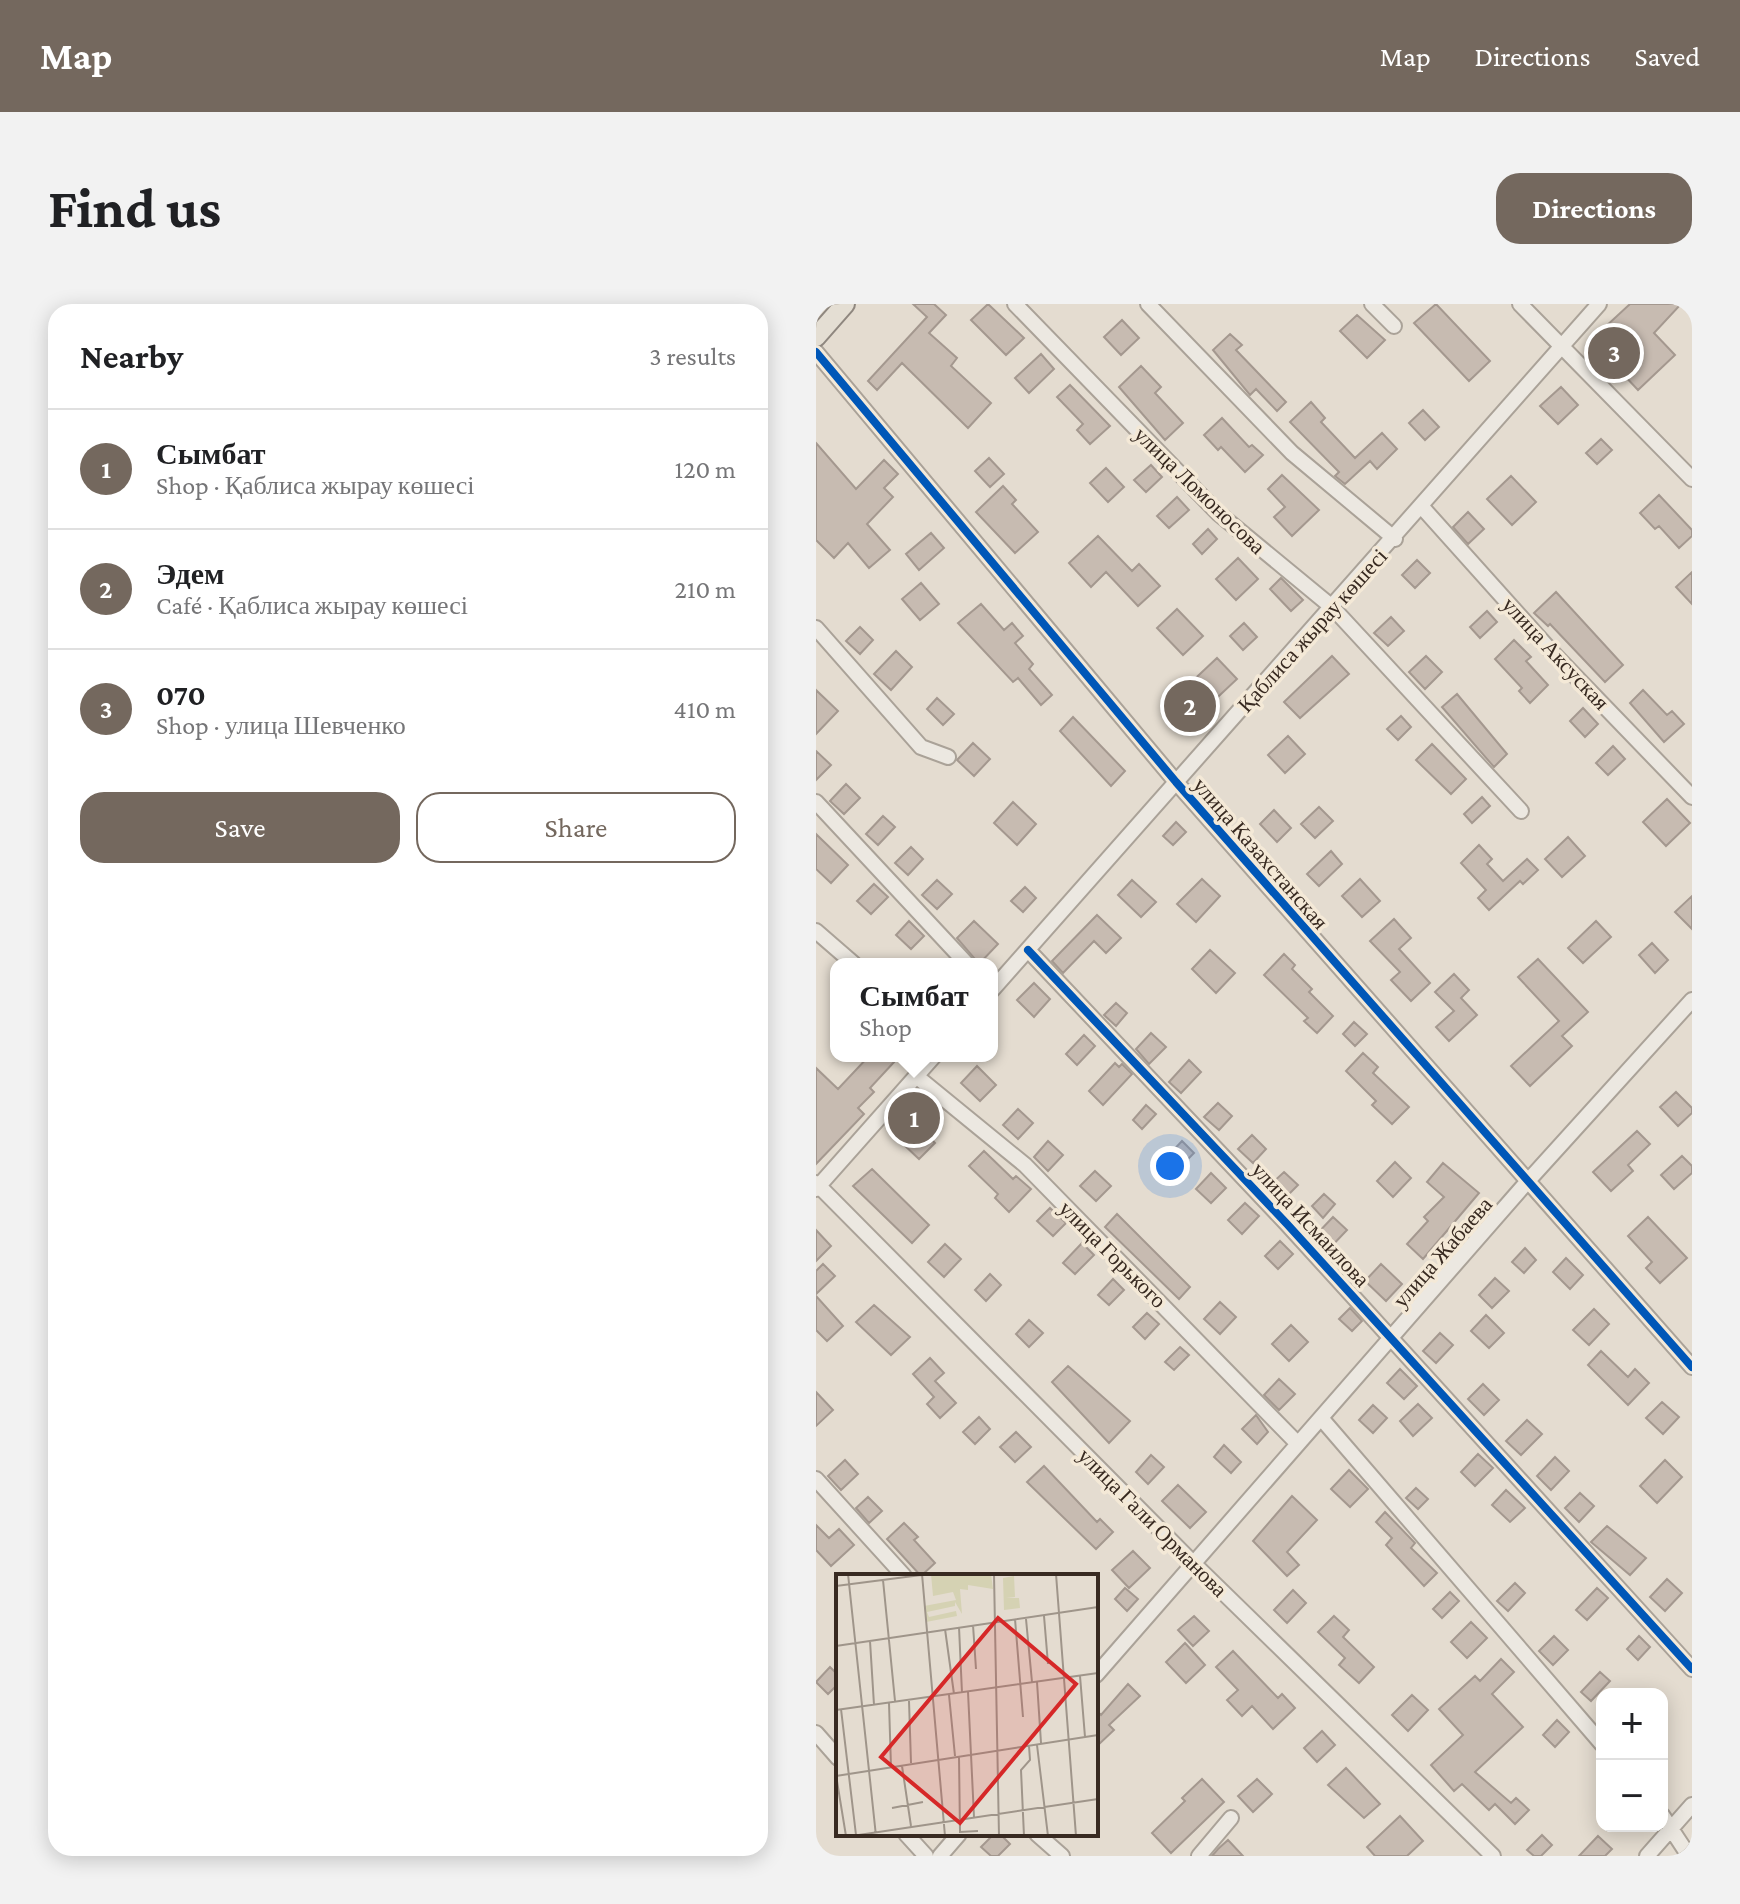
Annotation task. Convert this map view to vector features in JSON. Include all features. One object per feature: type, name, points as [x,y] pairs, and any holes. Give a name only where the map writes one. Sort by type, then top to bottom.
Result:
[{"type":"main road","points":[[816,337],[845,304]]},
{"type":"street","name":"улица Ломоносова","points":[[1015,304],[1218,513],[1332,607],[1521,811]]},
{"type":"street","points":[[1148,304],[1292,453],[1395,539]]},
{"type":"street","points":[[1372,304],[1394,326]]},
{"type":"street","points":[[1520,304],[1692,479]]},
{"type":"street","name":"Қаблиса жырау көшесі","points":[[998,983],[1395,539],[1599,304]]},
{"type":"street","name":"улица Казахстанская","points":[[816,352],[1176,782],[1692,1367]]},
{"type":"street","name":"улица Аксуская","points":[[1422,507],[1551,651],[1692,797]]},
{"type":"street","points":[[816,628],[921,747],[948,757]]},
{"type":"street","points":[[816,802],[961,958]]},
{"type":"street","points":[[816,931],[847,958]]},
{"type":"street","name":"улица Исмаилова","points":[[1028,950],[1391,1338],[1692,1669]]},
{"type":"street","name":"улица Жабаева","points":[[1098,1673],[1527,1182],[1692,1000]]},
{"type":"street","points":[[817,1186],[929,1062]]},
{"type":"street","name":"улица Горького","points":[[916,1076],[1025,1165],[1298,1444]]},
{"type":"street","name":"улица Гали Орманова","points":[[817,1186],[1192,1562],[1493,1856]]},
{"type":"street","points":[[1321,1418],[1596,1737]]},
{"type":"street","points":[[816,1479],[902,1574]]},
{"type":"street","points":[[816,1733],[836,1756]]},
{"type":"street","points":[[1647,1856],[1692,1805]]},
{"type":"street","points":[[1199,1856],[1231,1818]]},
{"type":"street","points":[[1668,1824],[1689,1856]]},
{"type":"street","points":[[908,1836],[926,1856]]},
{"type":"street","points":[[940,1856],[957,1836]]},
{"type":"street","points":[[1039,1836],[1062,1856]]},
{"type":"building","points":[[913,304],[934,304],[946,315],[929,333],[957,358],[951,366],[991,403],[968,428],[902,363],[877,390],[868,381],[927,317]]},
{"type":"building","points":[[988,304],[1024,338],[1006,355],[971,320]]},
{"type":"building","points":[[1436,304],[1490,361],[1469,381],[1414,323]]},
{"type":"building","points":[[1630,304],[1681,304],[1654,333],[1675,355],[1638,390],[1591,340]]},
{"type":"building","points":[[1357,315],[1385,340],[1367,358],[1340,331]]},
{"type":"building","points":[[1122,320],[1139,338],[1121,355],[1104,337]]},
{"type":"building","points":[[1230,334],[1242,345],[1236,350],[1286,402],[1277,411],[1256,389],[1250,395],[1213,350]]},
{"type":"building","points":[[1041,354],[1054,369],[1029,393],[1015,378]]},
{"type":"building","points":[[1141,366],[1161,387],[1155,393],[1183,423],[1165,440],[1119,387]]},
{"type":"building","points":[[1070,385],[1110,426],[1090,444],[1077,430],[1083,424],[1057,397]]},
{"type":"building","points":[[1561,387],[1578,405],[1558,424],[1540,406]]},
{"type":"building","points":[[1311,402],[1325,418],[1321,422],[1355,458],[1382,433],[1397,449],[1377,469],[1370,461],[1345,484],[1335,476],[1339,472],[1290,422]]},
{"type":"building","points":[[1423,410],[1439,427],[1425,440],[1409,423]]},
{"type":"building","points":[[1222,418],[1249,447],[1252,445],[1263,455],[1245,472],[1221,447],[1218,450],[1204,435]]},
{"type":"building","points":[[1601,439],[1612,450],[1597,464],[1586,453]]},
{"type":"building","points":[[816,443],[856,489],[884,460],[898,474],[884,488],[893,497],[867,524],[890,550],[869,568],[848,543],[834,558],[816,540]]},
{"type":"building","points":[[989,458],[1004,474],[990,487],[975,471]]},
{"type":"building","points":[[1151,465],[1162,477],[1146,492],[1134,480]]},
{"type":"building","points":[[1106,468],[1124,487],[1108,502],[1090,483]]},
{"type":"building","points":[[1282,475],[1319,510],[1292,536],[1274,517],[1285,507],[1268,489]]},
{"type":"building","points":[[1511,476],[1536,502],[1512,525],[1487,499]]},
{"type":"building","points":[[1003,486],[1016,500],[1012,504],[1038,532],[1015,553],[976,512]]},
{"type":"building","points":[[1659,495],[1692,530],[1692,536],[1679,548],[1659,526],[1655,529],[1640,513]]},
{"type":"building","points":[[1177,497],[1189,510],[1169,528],[1157,516]]},
{"type":"building","points":[[1468,512],[1484,529],[1468,544],[1453,527]]},
{"type":"building","points":[[1208,529],[1217,539],[1202,554],[1193,544]]},
{"type":"building","points":[[931,533],[944,548],[919,570],[906,554]]},
{"type":"building","points":[[1098,536],[1132,571],[1139,564],[1160,586],[1138,606],[1106,572],[1091,587],[1069,563]]},
{"type":"building","points":[[1238,558],[1258,579],[1236,600],[1216,579]]},
{"type":"building","points":[[1417,560],[1430,573],[1415,588],[1402,575]]},
{"type":"building","points":[[1692,572],[1692,604],[1676,587]]},
{"type":"building","points":[[1281,578],[1303,600],[1291,611],[1270,589]]},
{"type":"building","points":[[921,583],[939,604],[920,620],[902,599]]},
{"type":"building","points":[[1556,592],[1623,665],[1605,682],[1550,624],[1548,626],[1534,613]]},
{"type":"building","points":[[981,604],[1004,630],[1012,623],[1023,636],[1015,643],[1033,664],[1029,669],[1052,695],[1041,705],[1018,678],[1013,682],[958,623]]},
{"type":"building","points":[[1177,609],[1203,636],[1183,655],[1157,628]]},
{"type":"building","points":[[1487,611],[1497,622],[1480,638],[1470,627]]},
{"type":"building","points":[[1391,617],[1404,631],[1388,646],[1374,633]]},
{"type":"building","points":[[1244,623],[1257,637],[1243,650],[1230,636]]},
{"type":"building","points":[[860,627],[873,640],[860,654],[846,641]]},
{"type":"building","points":[[1514,640],[1531,657],[1526,661],[1548,685],[1530,703],[1519,691],[1522,688],[1495,659]]},
{"type":"building","points":[[896,651],[912,667],[891,690],[874,674]]},
{"type":"building","points":[[1332,656],[1349,674],[1300,718],[1284,702]]},
{"type":"building","points":[[1426,656],[1442,672],[1425,689],[1409,672]]},
{"type":"building","points":[[1217,658],[1237,679],[1188,725],[1168,704]]},
{"type":"building","points":[[816,690],[838,711],[816,734]]},
{"type":"building","points":[[1643,690],[1667,715],[1672,711],[1684,724],[1664,742],[1630,703]]},
{"type":"building","points":[[1457,694],[1507,754],[1494,767],[1442,707]]},
{"type":"building","points":[[937,698],[954,714],[943,725],[927,709]]},
{"type":"building","points":[[1583,708],[1598,724],[1585,737],[1570,721]]},
{"type":"building","points":[[1401,716],[1411,727],[1398,740],[1387,729]]},
{"type":"building","points":[[1073,717],[1125,771],[1111,786],[1060,731]]},
{"type":"building","points":[[1288,736],[1305,754],[1285,773],[1268,755]]},
{"type":"building","points":[[973,743],[990,759],[974,776],[957,760]]},
{"type":"building","points":[[1432,744],[1466,779],[1451,794],[1416,760]]},
{"type":"building","points":[[1613,746],[1625,759],[1608,775],[1596,763]]},
{"type":"building","points":[[816,751],[831,765],[816,780]]},
{"type":"building","points":[[846,784],[860,798],[844,814],[830,801]]},
{"type":"building","points":[[1482,797],[1490,806],[1472,823],[1464,814]]},
{"type":"building","points":[[1667,799],[1690,823],[1666,846],[1643,822]]},
{"type":"building","points":[[1013,802],[1036,824],[1017,845],[994,823]]},
{"type":"building","points":[[1319,807],[1333,821],[1315,838],[1301,824]]},
{"type":"building","points":[[1274,810],[1291,828],[1277,842],[1260,824]]},
{"type":"building","points":[[883,816],[895,827],[878,845],[866,834]]},
{"type":"building","points":[[1176,822],[1186,832],[1173,845],[1163,836]]},
{"type":"building","points":[[816,834],[848,865],[831,883],[816,869]]},
{"type":"building","points":[[1568,837],[1585,856],[1562,877],[1545,859]]},
{"type":"building","points":[[1479,845],[1492,859],[1487,864],[1503,881],[1527,859],[1538,870],[1523,884],[1520,881],[1489,910],[1478,898],[1486,890],[1461,863]]},
{"type":"building","points":[[911,847],[923,859],[908,875],[895,863]]},
{"type":"building","points":[[1331,851],[1342,864],[1319,886],[1307,874]]},
{"type":"building","points":[[1202,879],[1220,896],[1196,922],[1177,904]]},
{"type":"building","points":[[1360,879],[1380,901],[1362,917],[1342,896]]},
{"type":"building","points":[[937,880],[952,894],[937,909],[922,895]]},
{"type":"building","points":[[1132,880],[1156,902],[1141,917],[1118,895]]},
{"type":"building","points":[[874,884],[888,897],[871,914],[857,901]]},
{"type":"building","points":[[1025,887],[1036,898],[1023,912],[1011,901]]},
{"type":"building","points":[[1692,896],[1692,929],[1675,912]]},
{"type":"building","points":[[1097,915],[1121,938],[1106,953],[1094,941],[1063,973],[1052,961]]},
{"type":"building","points":[[1394,919],[1411,938],[1399,949],[1430,983],[1411,1001],[1391,980],[1400,972],[1370,941]]},
{"type":"building","points":[[909,921],[924,936],[911,949],[896,935]]},
{"type":"building","points":[[974,921],[998,944],[985,958],[974,958],[957,938]]},
{"type":"building","points":[[1596,921],[1611,937],[1583,963],[1568,948]]},
{"type":"building","points":[[1652,943],[1668,960],[1655,973],[1639,955]]},
{"type":"building","points":[[1210,950],[1235,973],[1216,993],[1192,969]]},
{"type":"building","points":[[1284,954],[1295,965],[1292,969],[1312,989],[1309,992],[1333,1016],[1317,1033],[1304,1021],[1308,1018],[1264,975]]},
{"type":"building","points":[[1538,959],[1588,1012],[1562,1036],[1572,1046],[1530,1086],[1511,1066],[1559,1021],[1518,977]]},
{"type":"building","points":[[1454,974],[1469,990],[1461,998],[1477,1015],[1449,1041],[1436,1027],[1454,1011],[1435,992]]},
{"type":"building","points":[[1034,983],[1050,999],[1034,1017],[1017,1000]]},
{"type":"building","points":[[1116,1003],[1127,1013],[1116,1026],[1104,1015]]},
{"type":"building","points":[[1354,1022],[1367,1034],[1355,1046],[1343,1034]]},
{"type":"building","points":[[1151,1033],[1166,1047],[1149,1064],[1136,1049]]},
{"type":"building","points":[[1084,1035],[1095,1046],[1077,1065],[1066,1054]]},
{"type":"building","points":[[1363,1053],[1378,1067],[1373,1073],[1409,1107],[1392,1124],[1372,1105],[1376,1101],[1346,1071]]},
{"type":"building","points":[[1189,1060],[1201,1072],[1181,1093],[1169,1082]]},
{"type":"building","points":[[863,1062],[894,1062],[870,1088],[874,1092],[858,1108],[864,1114],[816,1164],[816,1068],[838,1089]]},
{"type":"building","points":[[1115,1063],[1119,1067],[1122,1064],[1132,1074],[1103,1105],[1089,1091]]},
{"type":"building","points":[[977,1066],[996,1085],[980,1101],[961,1083]]},
{"type":"building","points":[[1676,1092],[1692,1108],[1692,1113],[1678,1126],[1660,1107]]},
{"type":"building","points":[[1218,1103],[1232,1116],[1219,1130],[1204,1117]]},
{"type":"building","points":[[1146,1105],[1156,1114],[1142,1129],[1133,1120]]},
{"type":"building","points":[[1018,1109],[1033,1123],[1018,1139],[1003,1125]]},
{"type":"building","points":[[918,1126],[935,1143],[919,1159],[902,1143]]},
{"type":"building","points":[[1637,1131],[1650,1144],[1628,1165],[1633,1171],[1611,1191],[1593,1172]]},
{"type":"building","points":[[1252,1135],[1266,1149],[1253,1163],[1238,1149]]},
{"type":"building","points":[[1048,1141],[1063,1155],[1048,1171],[1034,1157]]},
{"type":"building","points":[[1182,1141],[1194,1153],[1180,1167],[1168,1156]]},
{"type":"building","points":[[984,1151],[1013,1179],[1016,1176],[1031,1189],[1009,1212],[995,1198],[998,1194],[969,1166]]},
{"type":"building","points":[[1682,1156],[1692,1166],[1692,1173],[1674,1189],[1661,1175]]},
{"type":"building","points":[[1395,1162],[1411,1178],[1393,1197],[1377,1181]]},
{"type":"building","points":[[1443,1163],[1479,1193],[1423,1259],[1407,1244],[1428,1221],[1424,1217],[1444,1197],[1427,1182]]},
{"type":"building","points":[[872,1169],[929,1225],[912,1243],[853,1186]]},
{"type":"building","points":[[1095,1171],[1111,1186],[1096,1201],[1080,1186]]},
{"type":"building","points":[[1284,1172],[1298,1185],[1284,1199],[1270,1185]]},
{"type":"building","points":[[1211,1173],[1226,1188],[1211,1203],[1196,1189]]},
{"type":"building","points":[[1324,1194],[1335,1204],[1323,1218],[1312,1206]]},
{"type":"building","points":[[1245,1203],[1259,1216],[1242,1234],[1228,1220]]},
{"type":"building","points":[[1050,1208],[1066,1223],[1053,1236],[1037,1221]]},
{"type":"building","points":[[1117,1214],[1190,1287],[1179,1299],[1105,1227]]},
{"type":"building","points":[[1333,1217],[1347,1230],[1326,1252],[1313,1238]]},
{"type":"building","points":[[1648,1217],[1687,1258],[1660,1283],[1646,1268],[1652,1262],[1628,1236]]},
{"type":"building","points":[[816,1230],[831,1246],[816,1261]]},
{"type":"building","points":[[1280,1241],[1293,1254],[1278,1269],[1265,1256]]},
{"type":"building","points":[[1082,1243],[1094,1255],[1075,1274],[1063,1263]]},
{"type":"building","points":[[945,1244],[961,1259],[944,1277],[928,1262]]},
{"type":"building","points":[[1525,1248],[1536,1260],[1524,1273],[1512,1262]]},
{"type":"building","points":[[1566,1258],[1583,1275],[1570,1289],[1553,1272]]},
{"type":"building","points":[[823,1264],[835,1276],[816,1294],[816,1271]]},
{"type":"building","points":[[1381,1264],[1402,1284],[1386,1301],[1365,1281]]},
{"type":"building","points":[[990,1274],[1001,1285],[986,1301],[975,1290]]},
{"type":"building","points":[[1495,1278],[1509,1291],[1492,1308],[1479,1295]]},
{"type":"building","points":[[1113,1279],[1124,1290],[1109,1305],[1098,1295]]},
{"type":"building","points":[[816,1296],[843,1326],[827,1341],[816,1330]]},
{"type":"building","points":[[1220,1302],[1236,1317],[1220,1334],[1204,1319]]},
{"type":"building","points":[[874,1305],[910,1337],[891,1355],[856,1322]]},
{"type":"building","points":[[1350,1308],[1362,1321],[1352,1331],[1339,1319]]},
{"type":"building","points":[[1594,1309],[1609,1324],[1589,1345],[1573,1330]]},
{"type":"building","points":[[1147,1313],[1159,1324],[1145,1339],[1133,1327]]},
{"type":"building","points":[[1486,1315],[1504,1333],[1489,1348],[1471,1331]]},
{"type":"building","points":[[1029,1320],[1043,1333],[1029,1347],[1016,1334]]},
{"type":"building","points":[[1291,1325],[1308,1342],[1289,1361],[1272,1344]]},
{"type":"building","points":[[1440,1333],[1453,1345],[1436,1363],[1423,1351]]},
{"type":"building","points":[[1180,1347],[1189,1355],[1174,1370],[1165,1362]]},
{"type":"building","points":[[1601,1351],[1628,1377],[1635,1369],[1649,1383],[1628,1405],[1588,1365]]},
{"type":"building","points":[[930,1358],[944,1373],[935,1381],[956,1403],[940,1418],[927,1404],[934,1397],[913,1374]]},
{"type":"building","points":[[1068,1366],[1130,1421],[1109,1443],[1052,1382]]},
{"type":"building","points":[[1400,1369],[1417,1386],[1404,1399],[1387,1383]]},
{"type":"building","points":[[1279,1379],[1295,1394],[1279,1410],[1264,1395]]},
{"type":"building","points":[[1483,1384],[1499,1400],[1484,1415],[1468,1399]]},
{"type":"building","points":[[816,1392],[833,1410],[816,1426]]},
{"type":"building","points":[[1662,1402],[1679,1417],[1663,1434],[1646,1418]]},
{"type":"building","points":[[1418,1404],[1432,1418],[1413,1436],[1400,1421]]},
{"type":"building","points":[[1373,1405],[1387,1418],[1373,1433],[1359,1420]]},
{"type":"building","points":[[1256,1415],[1268,1432],[1257,1444],[1242,1429]]},
{"type":"building","points":[[979,1417],[990,1429],[975,1444],[963,1432]]},
{"type":"building","points":[[1527,1420],[1542,1434],[1521,1455],[1506,1441]]},
{"type":"building","points":[[1016,1432],[1031,1447],[1015,1462],[1000,1447]]},
{"type":"building","points":[[1224,1445],[1241,1462],[1231,1473],[1214,1457]]},
{"type":"building","points":[[1478,1454],[1493,1468],[1475,1486],[1461,1472]]},
{"type":"building","points":[[1151,1455],[1164,1467],[1148,1484],[1136,1472]]},
{"type":"building","points":[[1555,1457],[1569,1471],[1551,1490],[1537,1476]]},
{"type":"building","points":[[845,1460],[858,1474],[841,1490],[828,1476]]},
{"type":"building","points":[[1665,1460],[1682,1477],[1657,1503],[1640,1486]]},
{"type":"building","points":[[1044,1466],[1097,1522],[1100,1519],[1113,1532],[1096,1549],[1027,1482]]},
{"type":"building","points":[[1349,1470],[1368,1489],[1350,1507],[1331,1489]]},
{"type":"building","points":[[1178,1485],[1206,1512],[1190,1528],[1162,1501]]},
{"type":"building","points":[[1416,1488],[1428,1499],[1418,1509],[1406,1498]]},
{"type":"building","points":[[1506,1490],[1525,1508],[1510,1522],[1492,1505]]},
{"type":"building","points":[[1580,1493],[1594,1506],[1579,1522],[1565,1508]]},
{"type":"building","points":[[1292,1496],[1317,1520],[1287,1552],[1299,1565],[1287,1576],[1253,1541]]},
{"type":"building","points":[[868,1497],[882,1511],[869,1523],[856,1508]]},
{"type":"building","points":[[1385,1512],[1415,1543],[1411,1548],[1437,1573],[1424,1586],[1386,1545],[1392,1538],[1376,1522]]},
{"type":"building","points":[[904,1523],[918,1537],[914,1540],[935,1563],[919,1574],[887,1539]]},
{"type":"building","points":[[816,1525],[829,1538],[839,1529],[854,1545],[831,1566],[816,1550]]},
{"type":"building","points":[[1607,1526],[1646,1558],[1630,1575],[1591,1542]]},
{"type":"building","points":[[1133,1551],[1150,1568],[1129,1588],[1112,1570]]},
{"type":"building","points":[[1667,1579],[1682,1593],[1665,1611],[1650,1597]]},
{"type":"building","points":[[1515,1583],[1525,1593],[1508,1611],[1497,1601]]},
{"type":"building","points":[[1125,1588],[1138,1599],[1127,1611],[1115,1599]]},
{"type":"building","points":[[1597,1588],[1608,1598],[1587,1620],[1576,1610]]},
{"type":"building","points":[[1293,1590],[1306,1603],[1287,1623],[1274,1610]]},
{"type":"building","points":[[1450,1592],[1459,1601],[1442,1618],[1433,1609]]},
{"type":"building","points":[[1194,1616],[1209,1631],[1193,1646],[1178,1630]]},
{"type":"building","points":[[1334,1616],[1349,1630],[1343,1637],[1374,1667],[1359,1683],[1339,1665],[1345,1658],[1318,1632]]},
{"type":"building","points":[[1471,1622],[1487,1638],[1467,1658],[1451,1642]]},
{"type":"building","points":[[1554,1636],[1568,1650],[1553,1665],[1539,1651]]},
{"type":"building","points":[[1639,1636],[1650,1647],[1638,1660],[1627,1649]]},
{"type":"building","points":[[1185,1643],[1205,1665],[1186,1683],[1166,1662]]},
{"type":"building","points":[[1233,1651],[1278,1698],[1282,1694],[1295,1708],[1273,1729],[1252,1706],[1242,1716],[1227,1700],[1238,1690],[1216,1667]]},
{"type":"building","points":[[1501,1659],[1514,1672],[1492,1694],[1523,1727],[1475,1772],[1511,1803],[1516,1798],[1529,1810],[1515,1824],[1495,1804],[1489,1810],[1462,1784],[1454,1791],[1431,1765],[1463,1735],[1439,1709],[1475,1676],[1480,1681]]},
{"type":"building","points":[[830,1667],[836,1673],[836,1686],[828,1694],[816,1682]]},
{"type":"building","points":[[1600,1672],[1610,1681],[1603,1688],[1596,1688],[1596,1696],[1591,1701],[1581,1692]]},
{"type":"building","points":[[1128,1684],[1140,1696],[1109,1725],[1114,1730],[1098,1745],[1098,1712],[1101,1715]]},
{"type":"building","points":[[1412,1695],[1428,1710],[1408,1731],[1392,1715]]},
{"type":"building","points":[[1557,1720],[1569,1732],[1555,1747],[1543,1735]]},
{"type":"building","points":[[1322,1731],[1335,1745],[1317,1762],[1304,1748]]},
{"type":"building","points":[[1346,1768],[1380,1804],[1364,1818],[1328,1785]]},
{"type":"building","points":[[1202,1779],[1224,1802],[1171,1853],[1152,1833],[1185,1801],[1182,1798]]},
{"type":"building","points":[[1257,1779],[1272,1794],[1253,1812],[1238,1796]]},
{"type":"building","points":[[1400,1816],[1423,1841],[1407,1856],[1375,1856],[1367,1847]]},
{"type":"building","points":[[1542,1835],[1552,1845],[1541,1856],[1534,1856],[1527,1850]]},
{"type":"building","points":[[992,1836],[1002,1836],[1010,1844],[998,1856],[991,1856],[981,1847]]},
{"type":"building","points":[[1598,1836],[1612,1849],[1605,1856],[1579,1856]]},
{"type":"building","points":[[1228,1840],[1243,1856],[1212,1856],[1218,1849]]},
{"type":"cycle path","points":[[816,352],[1176,782],[1692,1367]]},
{"type":"cycle path","points":[[1028,950],[1287,1224],[1692,1669]]},
{"type":"place","name":"070","points":[[1614,353]]},
{"type":"place","name":"Эдем","points":[[1190,706]]},
{"type":"place","name":"Сымбат","points":[[914,1118]]}]
